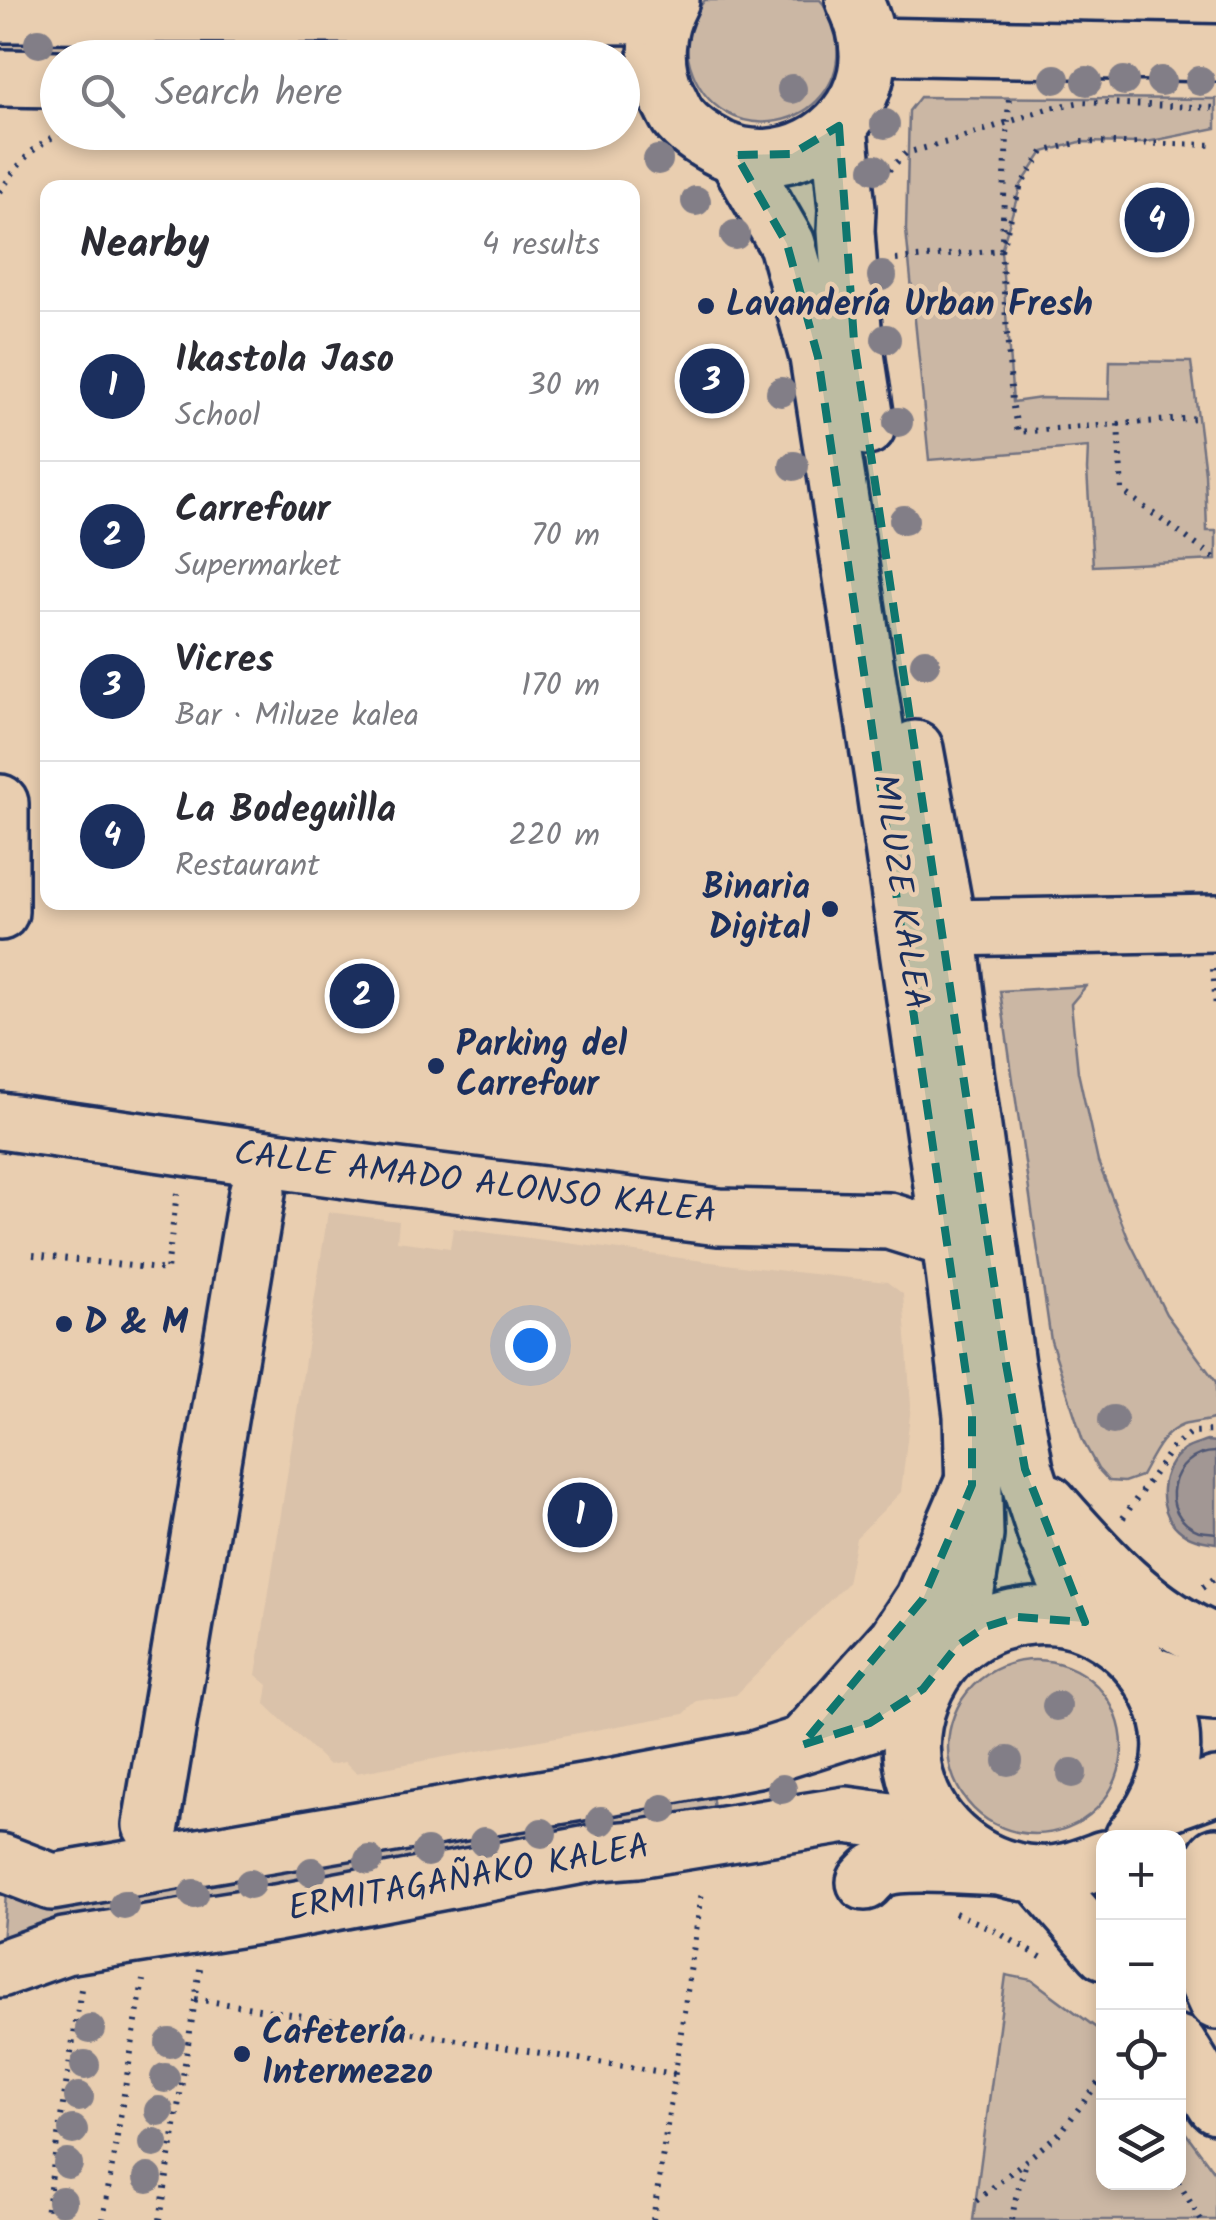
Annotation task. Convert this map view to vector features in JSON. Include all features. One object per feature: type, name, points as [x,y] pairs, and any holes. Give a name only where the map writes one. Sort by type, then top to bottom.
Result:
[{"type":"main road","points":[[0,14],[667,8],[642,85],[704,140],[736,155],[764,158],[792,154],[817,144],[839,126],[856,102],[866,75],[861,23],[1216,52]]},
{"type":"main road","name":"MILUZE KALEA","points":[[839,126],[854,341],[920,781],[948,928],[1006,1364],[1025,1469],[1047,1537],[1084,1622]]},
{"type":"main road","name":"MILUZE KALEA","points":[[736,155],[787,244],[818,356],[950,1240],[972,1416],[975,1534],[956,1646]]},
{"type":"main road","points":[[0,803],[0,912]]},
{"type":"main road","points":[[948,928],[1214,940]]},
{"type":"main road","name":"CALLE AMADO ALONSO KALEA","points":[[0,1120],[367,1173],[719,1217],[888,1221],[950,1240]]},
{"type":"main road","points":[[150,1825],[257,1193]]},
{"type":"main road","points":[[1029,1482],[1131,1589],[1164,1616],[1216,1644]]},
{"type":"main road","points":[[802,1745],[896,1640],[923,1599],[972,1484]]},
{"type":"main road","points":[[1079,1958],[1018,1871],[967,1851],[942,1828],[925,1803],[914,1775],[912,1731],[923,1690],[938,1666],[956,1646],[985,1628],[1017,1617],[1051,1616],[1084,1622],[1121,1643],[1150,1674],[1165,1706],[1171,1741],[1168,1776],[1148,1826]]},
{"type":"main road","points":[[1150,1674],[1193,1690],[1216,1692]]},
{"type":"main road","name":"ERMITAGAÑAKO KALEA","points":[[0,1862],[52,1882],[594,1790],[757,1759],[870,1723],[923,1690]]},
{"type":"main road","points":[[1148,1826],[1216,1786]]},
{"type":"main road","name":"ERMITAGAÑAKO KALEA","points":[[0,1969],[66,1946],[276,1913],[600,1852],[846,1815],[942,1828]]},
{"type":"main road","points":[[787,1824],[838,1851],[852,1863],[864,1899],[875,1872],[890,1867],[943,1864],[1072,1871],[1096,1862]]},
{"type":"main road","points":[[1186,1931],[1216,1856]]},
{"type":"main road","points":[[1186,1936],[1216,2000]]},
{"type":"main road","points":[[1186,2057],[1216,2105]]},
{"type":"path","points":[[1009,84],[1001,250],[1012,402],[1018,432],[1198,418]]},
{"type":"path","points":[[885,178],[906,153],[1050,108],[1082,102],[1216,108]]},
{"type":"path","points":[[1001,250],[1021,185],[1043,152],[1080,142],[1216,145]]},
{"type":"path","points":[[0,192],[20,163],[40,144]]},
{"type":"path","points":[[896,260],[1001,250]]},
{"type":"path","points":[[1118,424],[1122,491],[1216,560]]},
{"type":"path","points":[[1214,940],[1216,1008]]},
{"type":"path","points":[[32,1254],[168,1270],[178,1183]]},
{"type":"path","points":[[1119,1524],[1172,1448],[1190,1432],[1216,1430]]},
{"type":"path","points":[[653,2220],[702,1891]]},
{"type":"path","points":[[948,1910],[1079,1958]]},
{"type":"path","points":[[160,2220],[200,1970]]},
{"type":"path","points":[[103,2220],[144,1978]]},
{"type":"path","points":[[45,2220],[82,1988]]},
{"type":"path","points":[[195,1999],[675,2074]]},
{"type":"path","points":[[976,2200],[1061,2132],[1096,2085]]},
{"type":"path","points":[[1012,2220],[1026,2159]]},
{"type":"path","points":[[1183,2190],[1201,2220]]},
{"type":"highlighted area","points":[[839,126],[854,341],[1006,1364],[1025,1469],[1085,1622],[1017,1617],[985,1627],[957,1646],[923,1689],[870,1723],[802,1745],[923,1599],[972,1485],[972,1415],[818,357],[787,244],[736,155],[792,154]]},
{"type":"shaded area","points":[[705,0],[820,0],[832,20],[837,42],[834,72],[822,96],[802,112],[777,121],[751,121],[726,113],[705,94],[688,57],[689,31]]},
{"type":"shaded area","points":[[0,37],[415,40],[40,40],[40,54],[0,53]]},
{"type":"shaded area","points":[[920,97],[1216,99],[1216,128],[1142,143],[1080,142],[1043,152],[1021,185],[1001,250],[1013,402],[1041,398],[1109,399],[1110,361],[1191,362],[1205,473],[1207,531],[1216,531],[1216,560],[1093,566],[1088,447],[929,460],[906,230],[909,111]]},
{"type":"shaded area","points":[[1086,986],[1071,1004],[1078,1072],[1098,1162],[1128,1238],[1166,1314],[1216,1382],[1216,1418],[1175,1429],[1158,1446],[1141,1476],[1124,1482],[1109,1481],[1083,1441],[1051,1341],[1000,991]]},
{"type":"shaded area","points":[[328,1212],[399,1221],[397,1241],[450,1248],[453,1228],[887,1282],[903,1294],[911,1406],[901,1492],[856,1538],[847,1583],[736,1695],[697,1701],[684,1714],[356,1773],[345,1762],[329,1765],[265,1704],[268,1685],[256,1675]]},
{"type":"shaded area","points":[[1035,1660],[1068,1666],[1097,1685],[1116,1714],[1122,1747],[1116,1780],[1097,1809],[1068,1828],[1035,1834],[1002,1828],[973,1809],[954,1780],[948,1747],[954,1714],[973,1685],[1002,1666]]},
{"type":"shaded area","points":[[712,1792],[714,1811],[2,1943],[6,1893]]},
{"type":"shaded area","points":[[1006,1975],[1032,1980],[1096,2028],[1096,2190],[1186,2190],[1186,2133],[1216,2174],[1216,2220],[973,2220]]},
{"type":"water","points":[[1207,1441],[1216,1442],[1216,1543],[1191,1537],[1178,1529],[1163,1500],[1169,1467],[1186,1449]]},
{"type":"place","name":"La Bodeguilla","points":[[1157,220]]},
{"type":"place","name":"Lavandería Urban Fresh","points":[[706,306]]},
{"type":"place","name":"Vicres","points":[[712,381]]},
{"type":"place","name":"Binaria Digital","points":[[830,909]]},
{"type":"place","name":"Carrefour","points":[[362,996]]},
{"type":"place","name":"Parking del Carrefour","points":[[436,1066]]},
{"type":"place","name":"D & M","points":[[64,1324]]},
{"type":"place","name":"Ikastola Jaso","points":[[580,1515]]},
{"type":"place","name":"Cafetería Intermezzo","points":[[242,2054]]}]
